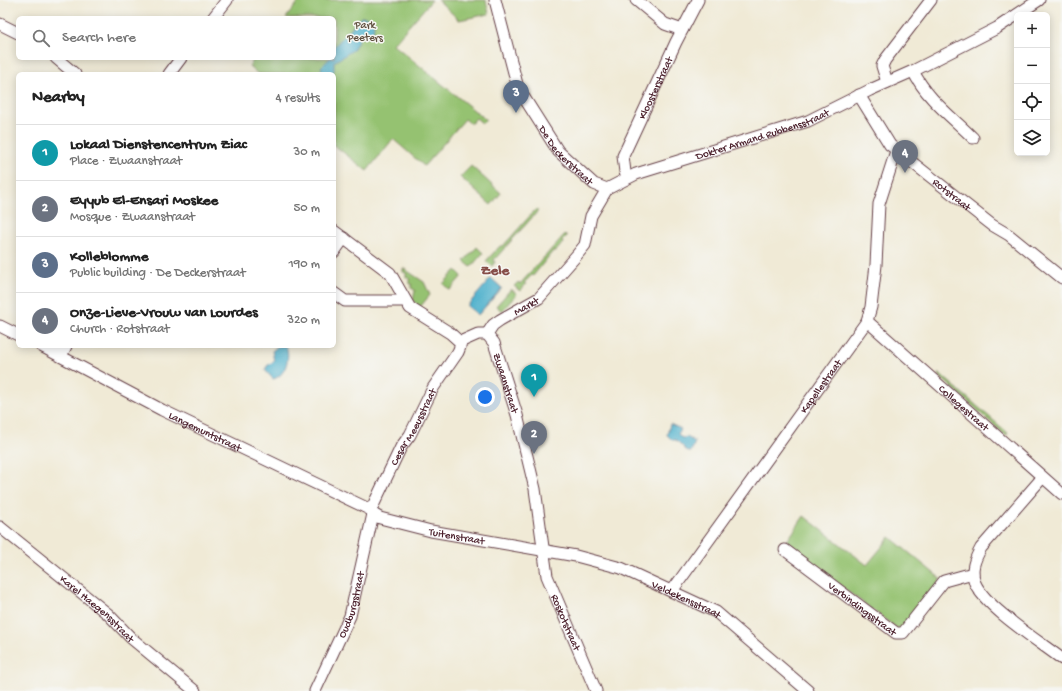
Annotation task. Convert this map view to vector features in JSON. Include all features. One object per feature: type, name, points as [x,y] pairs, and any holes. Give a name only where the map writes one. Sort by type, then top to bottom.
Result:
[{"type":"street","points":[[215,16],[227,0]]},
{"type":"street","name":"De Deckerstraat","points":[[494,0],[518,88],[558,151],[594,184],[607,189]]},
{"type":"street","points":[[636,0],[665,24],[682,30]]},
{"type":"street","name":"Kloosterstraat","points":[[628,177],[625,172],[623,156],[682,30],[698,0]]},
{"type":"street","points":[[887,82],[882,66],[885,60],[931,0]]},
{"type":"street","name":"Dokter Armand Rubbensstraat","points":[[607,189],[628,177],[787,129],[819,116],[859,95],[913,71],[997,28],[1039,0]]},
{"type":"street","points":[[0,24],[16,31]]},
{"type":"street","points":[[58,60],[73,72]]},
{"type":"street","points":[[170,72],[180,60]]},
{"type":"street","points":[[913,71],[921,87],[928,96],[973,138]]},
{"type":"street","name":"Rotstraat","points":[[859,95],[890,145],[896,151],[992,225],[1009,235],[1062,278]]},
{"type":"street","name":"Kapellestraat","points":[[672,591],[867,321],[871,307],[876,265],[879,204],[896,151]]},
{"type":"street","name":"Markt","points":[[486,334],[500,320],[539,298],[576,256],[585,244],[591,216],[607,189]]},
{"type":"street","points":[[336,232],[390,273],[405,301],[418,313],[450,333],[460,342],[478,334],[486,334]]},
{"type":"street","points":[[336,249],[344,238]]},
{"type":"street","points":[[336,294],[345,301],[405,301]]},
{"type":"street","name":"Collegestraat","points":[[867,321],[1042,478],[1062,494]]},
{"type":"street","points":[[0,326],[16,334]]},
{"type":"street","name":"Zwaanstraat","points":[[486,334],[494,343],[517,415],[535,489],[543,551]]},
{"type":"street","name":"Cesar Meeusstraat","points":[[372,512],[401,447],[410,435],[433,388],[458,352],[460,342]]},
{"type":"street","name":"Langemuntstraat","points":[[50,348],[64,351],[162,410],[372,512]]},
{"type":"street","points":[[1042,478],[982,548],[974,562],[973,573],[975,581],[984,598],[1062,659]]},
{"type":"street","name":"Tuitenstraat","points":[[372,512],[380,518],[431,531],[543,551]]},
{"type":"street","name":"Oudburgstraat","points":[[314,691],[350,616],[372,512]]},
{"type":"street","name":"Karel Haegensstraat","points":[[0,527],[108,614],[131,638],[195,691]]},
{"type":"street","name":"Verbindingsstraat","points":[[785,550],[896,633],[900,634],[903,633],[944,581],[973,573]]},
{"type":"street","name":"Veldekensstraat","points":[[543,551],[576,556],[621,568],[716,612],[808,691]]},
{"type":"street","name":"Roskotstraat","points":[[543,551],[547,576],[596,691]]},
{"type":"green space","name":"Park Peeters","points":[[300,0],[432,0],[393,44],[486,120],[482,123],[476,118],[471,124],[465,119],[424,166],[393,139],[367,171],[336,147],[336,72],[256,72],[249,66],[254,60],[336,60],[336,16],[288,16]]},
{"type":"green space","points":[[438,0],[486,0],[489,14],[459,20]]},
{"type":"green space","points":[[471,166],[501,193],[491,205],[460,177]]},
{"type":"green space","points":[[536,209],[538,211],[494,260],[495,262],[492,266],[486,261],[500,246],[503,246]]},
{"type":"green space","points":[[565,234],[567,236],[562,241],[563,243],[555,252],[553,251],[533,276],[532,275],[524,283],[526,284],[520,291],[514,286],[518,282],[520,284]]},
{"type":"green space","points":[[477,247],[483,253],[471,267],[464,261]]},
{"type":"green space","points":[[403,268],[424,282],[430,295],[420,307],[413,301],[415,290],[411,288],[412,284],[409,283],[409,278],[406,277],[406,273],[403,272]]},
{"type":"green space","points":[[456,270],[462,276],[450,290],[443,284]]},
{"type":"green space","points":[[511,289],[517,294],[502,311],[496,306]]},
{"type":"green space","points":[[939,373],[1008,433],[1006,436],[938,375]]},
{"type":"green space","points":[[804,516],[867,565],[890,537],[941,579],[904,630],[899,630],[785,544]]},
{"type":"water","points":[[361,17],[372,20],[374,25],[373,31],[366,36],[361,35],[353,50],[334,62],[333,72],[322,72],[321,67],[328,60],[336,60],[336,45]]},
{"type":"water","points":[[491,278],[502,288],[478,315],[467,306]]},
{"type":"water","points":[[276,348],[286,348],[288,356],[284,371],[281,375],[273,379],[265,370],[267,366],[274,361],[272,351]]},
{"type":"water","points":[[670,424],[681,429],[678,434],[682,438],[687,437],[695,442],[691,452],[688,452],[676,440],[672,440],[667,435]]},
{"type":"place","name":"Kolleblomme","points":[[516,113]]},
{"type":"place","name":"Onze-Lieve-Vrouw van Lourdes","points":[[905,173]]},
{"type":"place","name":"Lokaal Dienstencentrum Ziac","points":[[534,397]]},
{"type":"place","name":"Eyyub El-Ensari Moskee","points":[[534,454]]},
{"type":"district","name":"Zele","points":[[495,269]]}]
